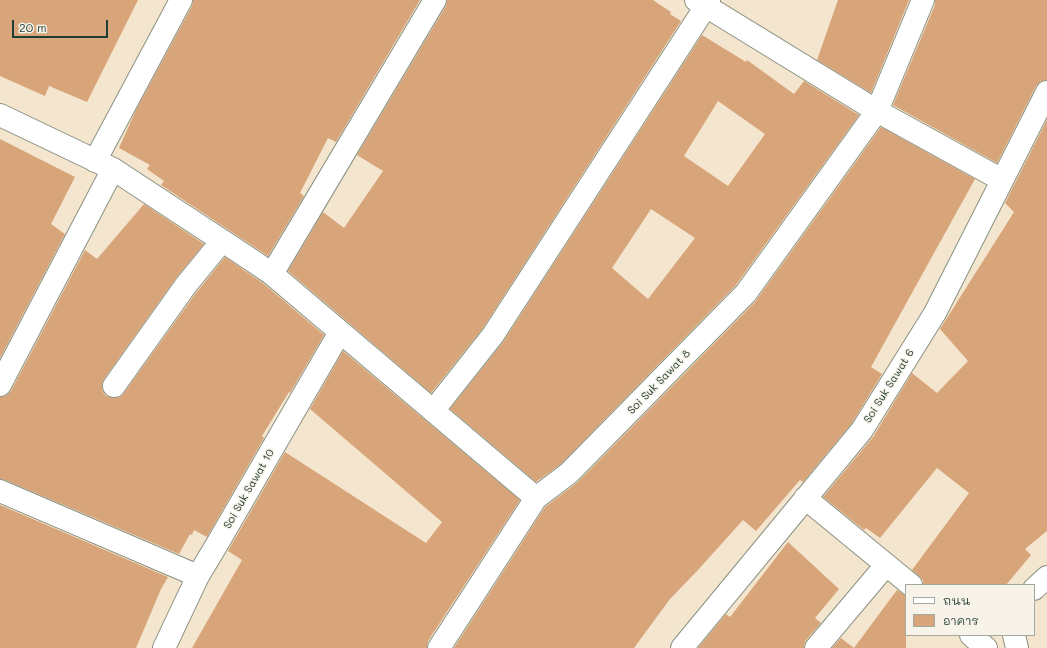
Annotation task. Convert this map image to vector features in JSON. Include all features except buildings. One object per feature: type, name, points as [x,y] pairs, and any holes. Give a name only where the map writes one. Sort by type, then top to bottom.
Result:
[{"type":"street","points":[[1,382],[181,0]]},
{"type":"street","points":[[272,274],[435,0]]},
{"type":"street","name":"Soi Suk Sawat 8","points":[[439,648],[536,498],[569,473],[746,293],[877,111],[923,0]]},
{"type":"street","points":[[433,411],[493,335],[704,2],[877,111],[1002,180]]},
{"type":"street","name":"Soi Suk Sawat 6","points":[[682,648],[862,430],[931,320],[1047,92]]},
{"type":"street","points":[[0,115],[104,165],[272,274],[536,498]]},
{"type":"street","points":[[114,386],[186,285],[222,241]]},
{"type":"street","name":"Soi Suk Sawat 10","points":[[164,648],[198,576],[340,332]]},
{"type":"street","points":[[0,491],[198,576]]},
{"type":"street","points":[[805,498],[909,584]]},
{"type":"street","points":[[816,648],[886,565]]},
{"type":"street","points":[[1035,588],[1047,577]]},
{"type":"street","points":[[972,636],[986,648]]},
{"type":"street","points":[[1014,636],[1017,648]]}]
